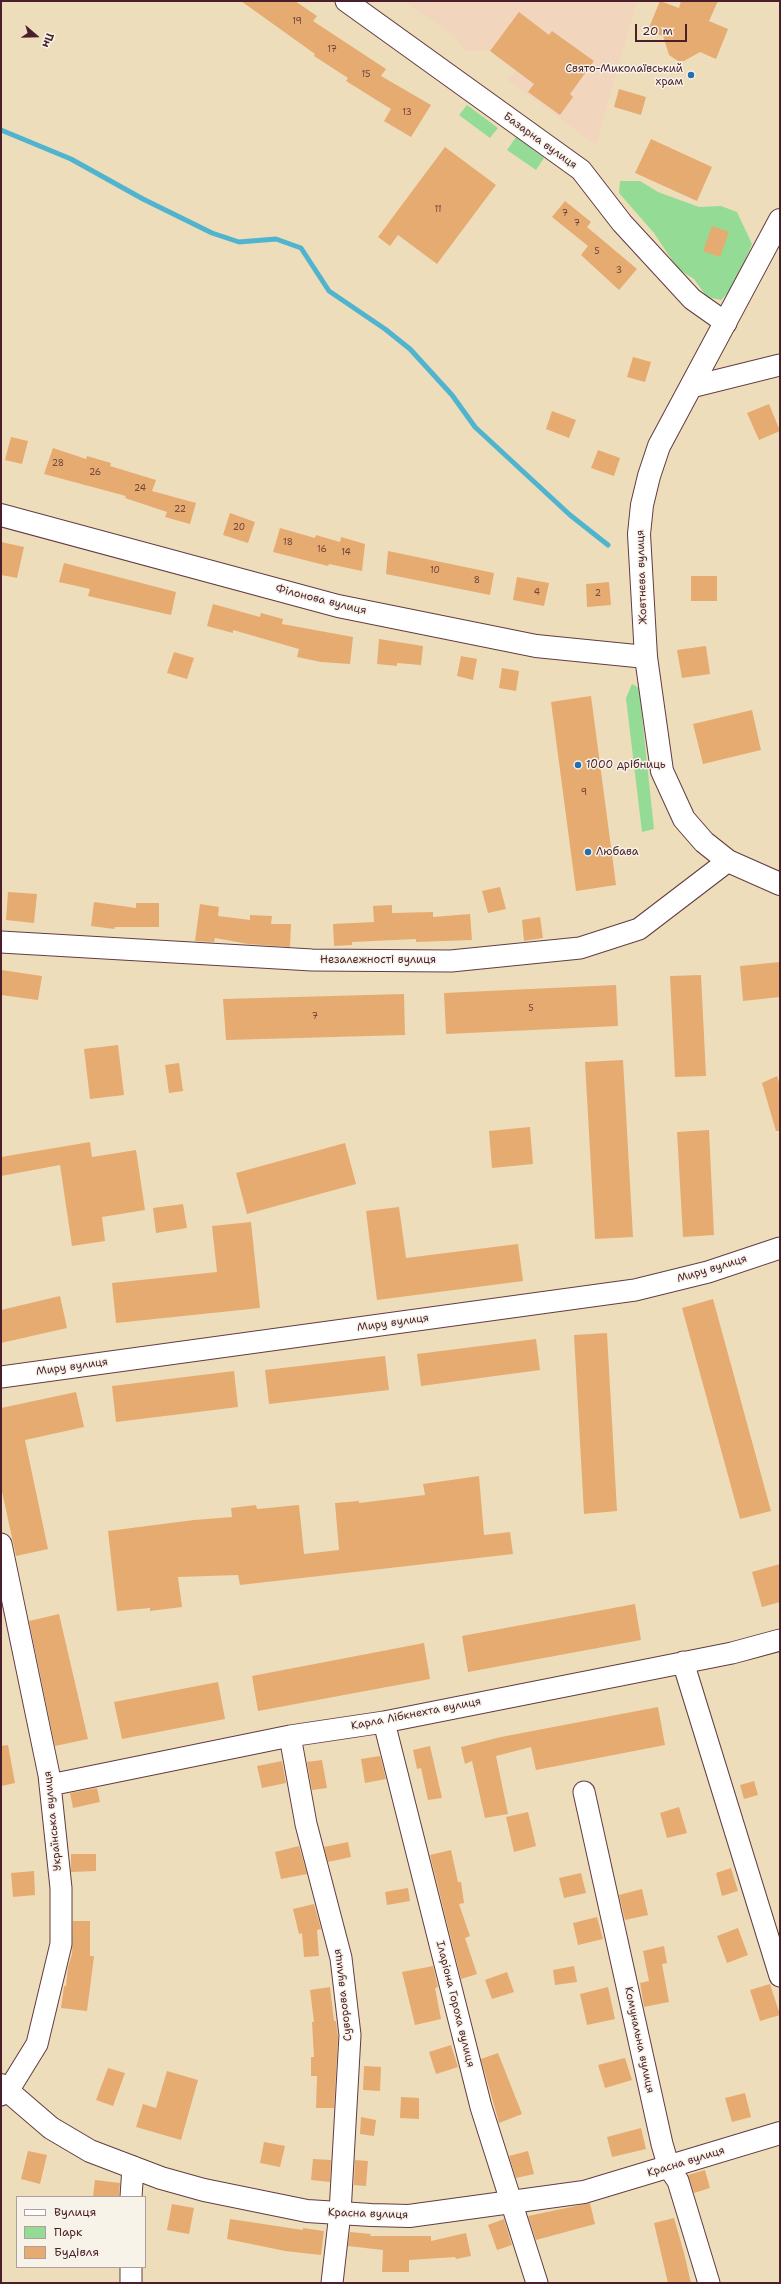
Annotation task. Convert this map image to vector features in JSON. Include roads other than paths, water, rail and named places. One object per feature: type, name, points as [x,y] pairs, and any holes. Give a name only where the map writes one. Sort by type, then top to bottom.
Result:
[{"type":"main road","name":"Жовтнева вулиця","points":[[780,220],[660,446],[649,476],[642,505],[639,534],[639,559],[646,657],[662,771],[684,819],[704,842],[728,861],[780,884]]},
{"type":"main road","name":"Філонова вулиця","points":[[1,515],[338,606],[536,646],[646,657]]},
{"type":"main road","name":"Красна вулиця","points":[[3,2090],[51,2128],[90,2151],[161,2178],[204,2190],[307,2211],[340,2213],[409,2216],[584,2192],[669,2168],[780,2133]]},
{"type":"street","name":"Базарна вулиця","points":[[346,1],[580,170],[622,223],[692,298],[726,322]]},
{"type":"street","points":[[691,387],[780,365]]},
{"type":"street","name":"Незалежності вулиця","points":[[1,942],[312,960],[451,961],[580,948],[639,929],[728,861]]},
{"type":"street","name":"Миру вулиця","points":[[1,1377],[635,1290],[708,1272],[780,1248]]},
{"type":"street","name":"Українська вулиця","points":[[1,1544],[50,1785],[61,1888],[61,1944],[37,2044],[3,2090]]},
{"type":"street","name":"Карла Лібкнехта вулиця","points":[[50,1785],[290,1736],[384,1722],[683,1662],[780,1640]]},
{"type":"street","points":[[683,1662],[780,1976]]},
{"type":"street","name":"Іларіона Гороха вулиця","points":[[384,1722],[481,2107],[537,2283]]},
{"type":"street","name":"Суворова вулиця","points":[[290,1736],[306,1824],[341,1958],[350,2035],[340,2213],[332,2283]]},
{"type":"street","name":"Комунальна вулиця","points":[[584,1792],[662,2144],[669,2168],[678,2182],[709,2283]]},
{"type":"street","points":[[131,2196],[133,2167]]},
{"type":"street","points":[[131,2268],[131,2283]]},
{"type":"waterway","points":[[1,130],[71,159],[143,199],[212,233],[239,242],[276,239],[301,248],[329,291],[385,329],[410,349],[452,395],[475,427],[570,515],[608,545]]},
{"type":"place","name":"Свято-Миколаївський храм","points":[[691,75]]},
{"type":"place","name":"1000 дрібниць","points":[[578,765]]},
{"type":"place","name":"Любава","points":[[588,852]]}]
